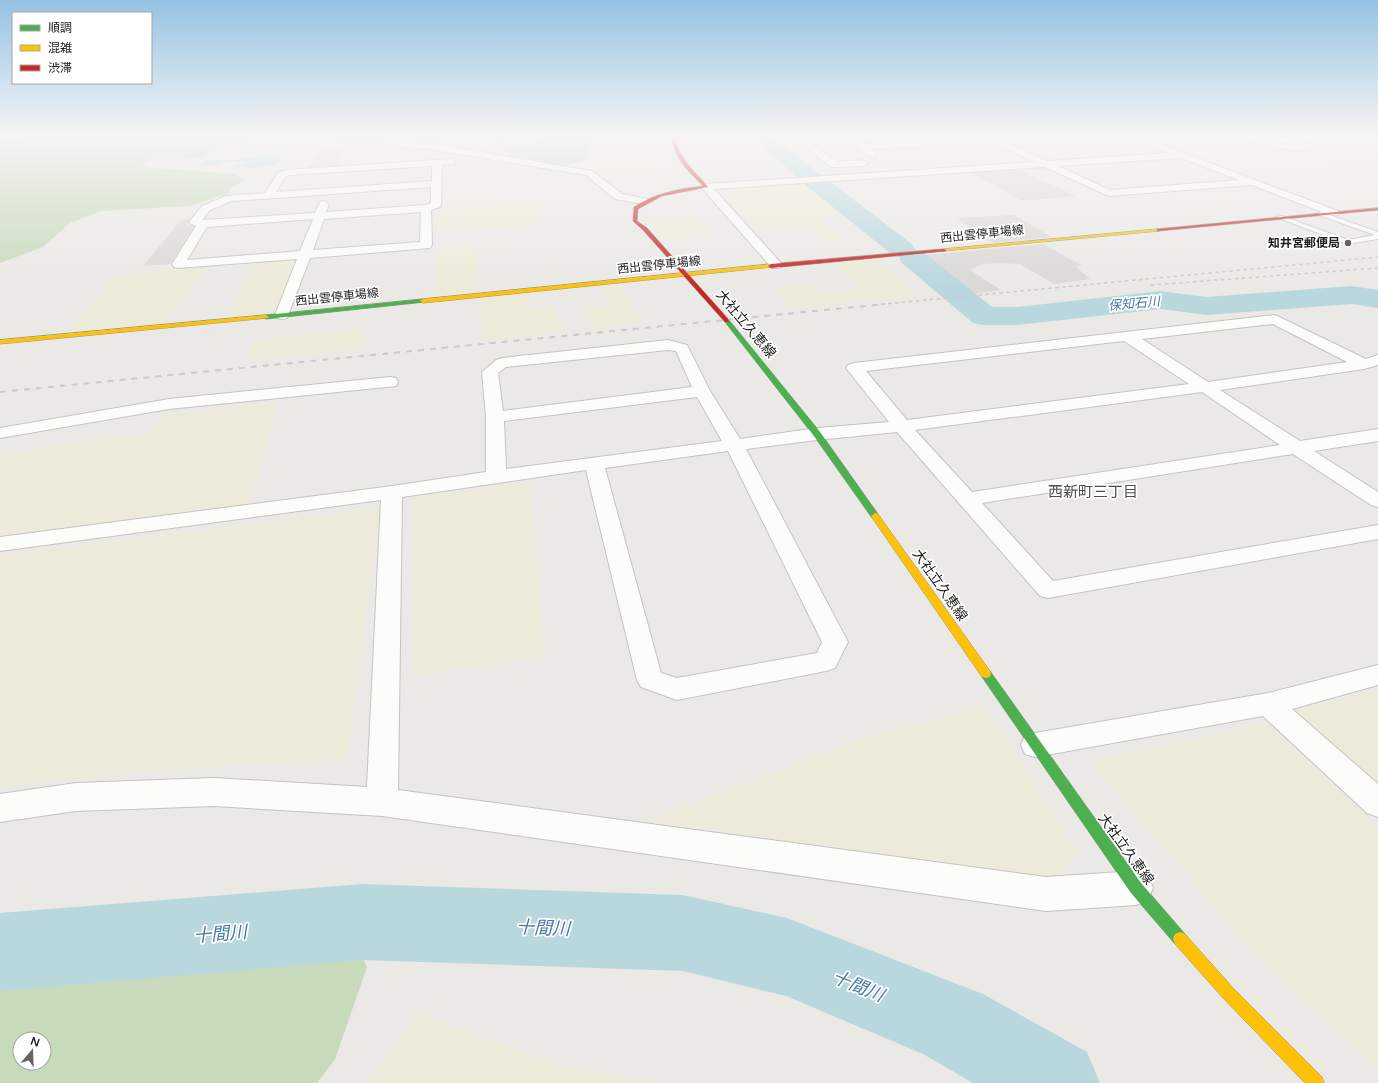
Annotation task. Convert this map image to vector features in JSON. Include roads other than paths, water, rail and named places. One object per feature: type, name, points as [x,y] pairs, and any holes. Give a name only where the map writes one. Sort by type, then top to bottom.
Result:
[{"type":"main road","points":[[643,201],[665,193],[706,187]]},
{"type":"main road","name":"大社立久恵線","points":[[643,201],[636,208],[635,220],[645,229],[729,324],[816,434],[1136,888],[1229,994],[1316,1083]]},
{"type":"main road","name":"西出雲停車場線","points":[[0,342],[776,265],[1378,209]]},
{"type":"street","points":[[269,195],[275,185]]},
{"type":"street","points":[[282,315],[305,254],[310,228],[319,216],[330,185]]},
{"type":"street","points":[[426,214],[319,216],[203,224],[195,222],[206,208],[230,198],[428,185]]},
{"type":"street","points":[[412,220],[426,214],[436,205],[436,185]]},
{"type":"street","points":[[603,185],[619,197],[643,201]]},
{"type":"street","points":[[706,187],[743,185]]},
{"type":"street","points":[[1091,185],[1109,193],[1219,185]]},
{"type":"street","points":[[1259,185],[1334,213]]},
{"type":"street","points":[[706,187],[776,265]]},
{"type":"street","points":[[203,224],[178,264],[426,245],[426,214]]},
{"type":"street","points":[[310,228],[329,227]]},
{"type":"street","points":[[196,236],[211,235]]},
{"type":"street","points":[[1371,362],[1275,319],[854,368],[902,426],[1048,590],[1378,532]]},
{"type":"street","points":[[1127,336],[1378,501]]},
{"type":"street","points":[[496,476],[495,417],[490,372],[502,363],[668,345],[682,348],[702,391],[734,445],[835,642],[826,661],[678,689],[650,680],[594,464]]},
{"type":"street","points":[[0,544],[392,492],[496,476],[816,434],[902,426],[1205,386],[1371,362]]},
{"type":"street","points":[[0,433],[169,404],[390,382]]},
{"type":"street","points":[[495,417],[702,391]]},
{"type":"street","points":[[967,499],[1378,435]]},
{"type":"street","points":[[382,802],[392,492]]},
{"type":"street","points":[[1035,744],[1268,704],[1378,675]]},
{"type":"street","points":[[1268,704],[1378,803]]},
{"type":"street","points":[[0,808],[76,797],[214,792],[382,802],[1046,894],[1136,888]]},
{"type":"lane","points":[[1321,214],[1378,235]]},
{"type":"lane","points":[[1280,217],[1347,242],[1378,235]]},
{"type":"waterway","name":"保知石川","points":[[819,185],[903,250]]},
{"type":"waterway","name":"保知石川","points":[[912,257],[984,316],[1017,316],[1161,300],[1206,306],[1351,295],[1378,299]]},
{"type":"waterway","name":"十間川","points":[[0,952],[362,922],[683,933],[787,957],[953,1024],[1056,1083]]},
{"type":"railway","points":[[874,305],[1378,257]]},
{"type":"railway","points":[[1151,285],[1378,268]]},
{"type":"railway","points":[[0,392],[885,304]]},
{"type":"place","name":"知井宮郵便局","points":[[1348,243]]},
{"type":"district","name":"西新町三丁目","points":[[1093,492]]}]
